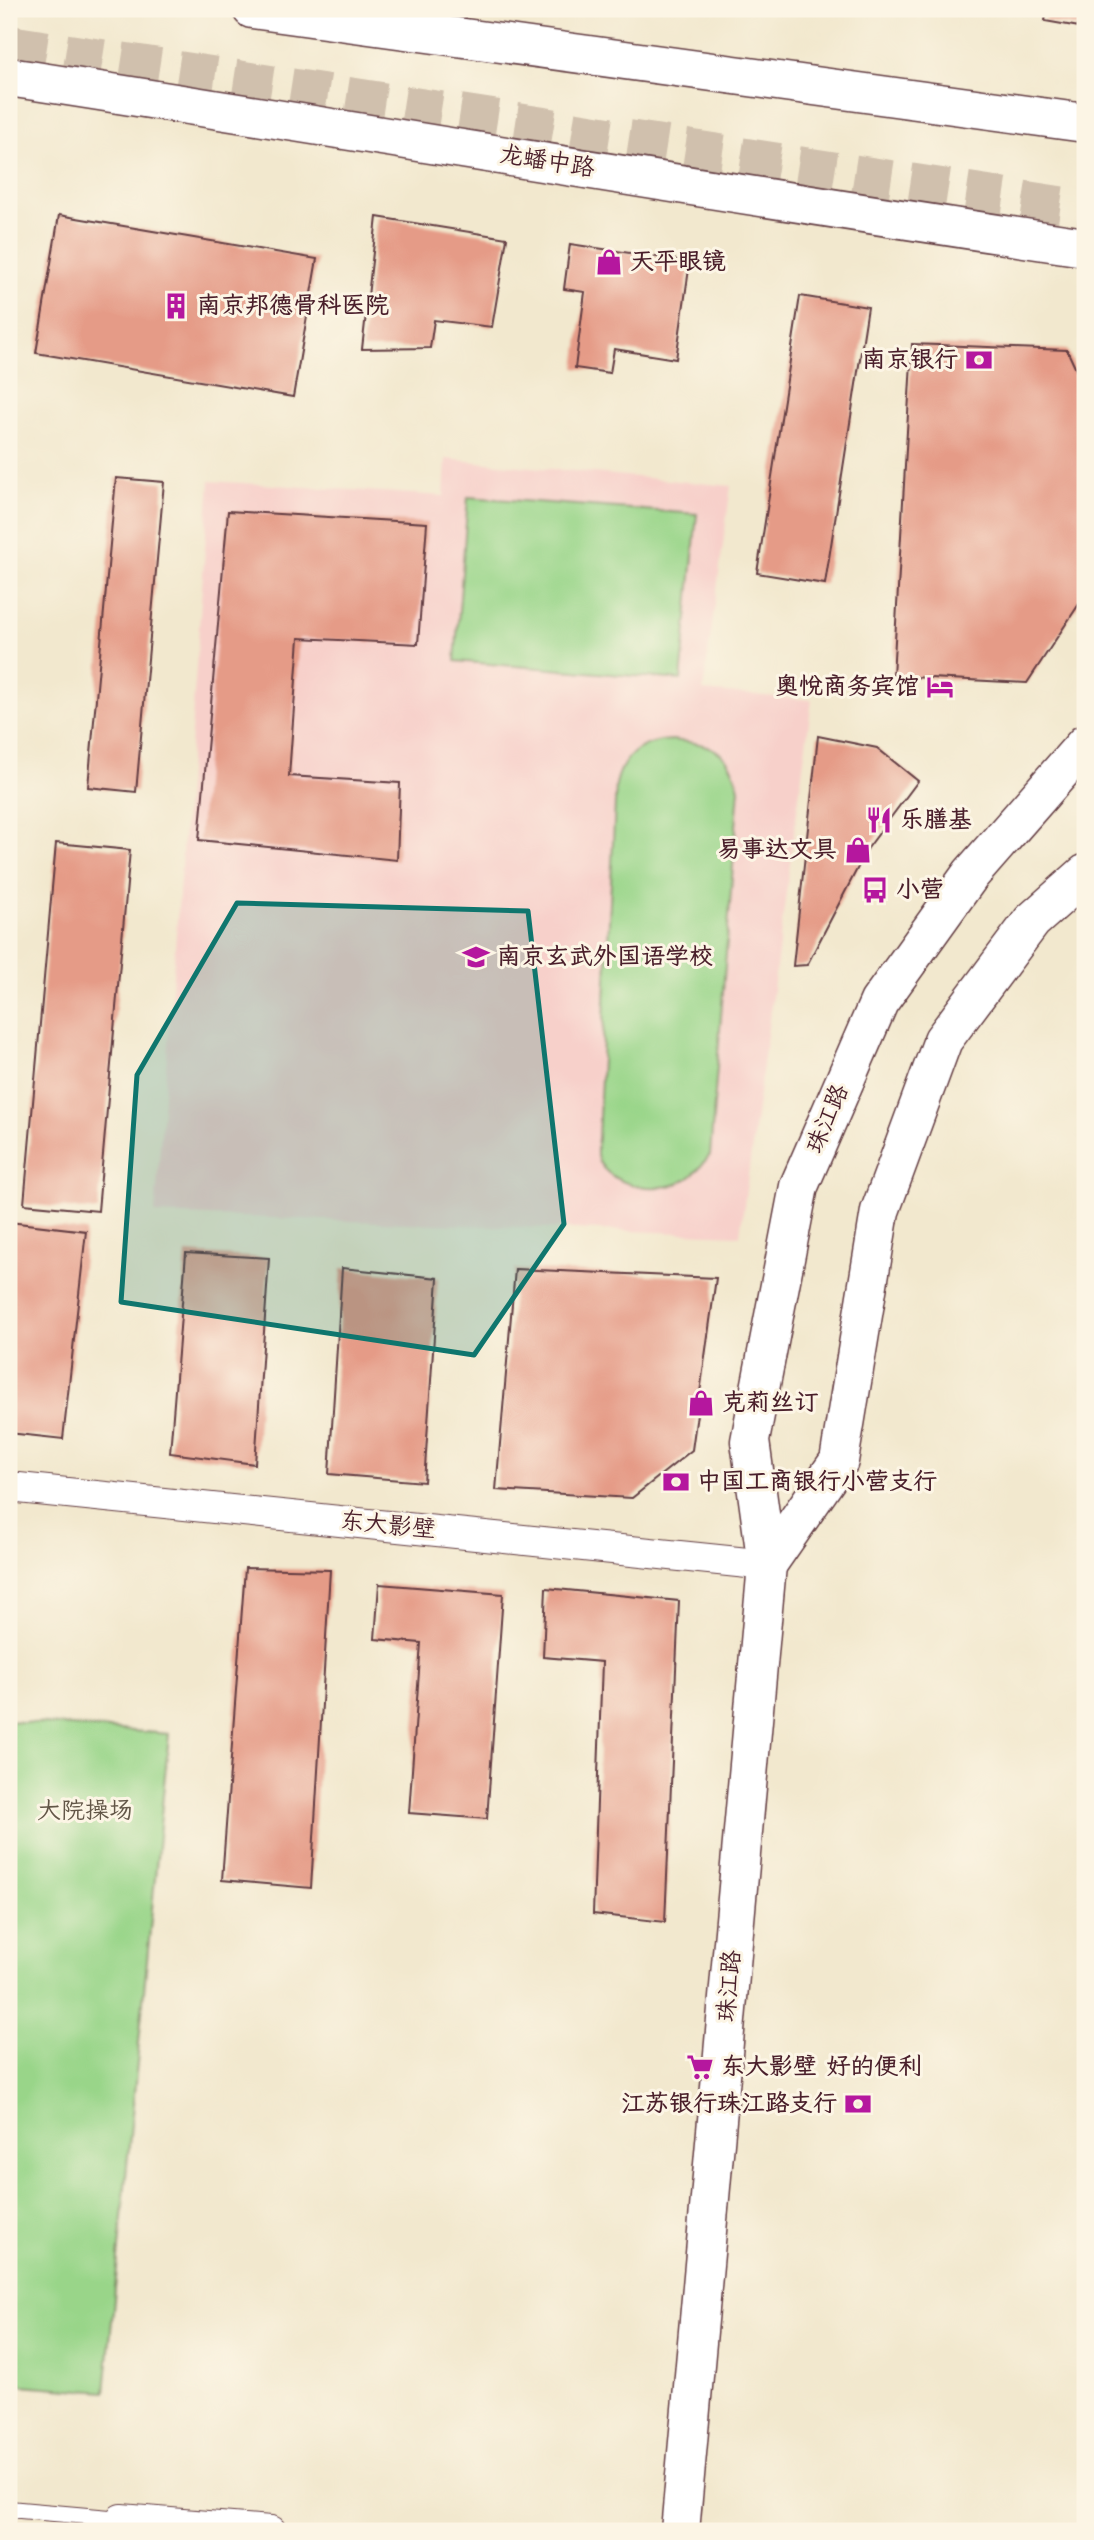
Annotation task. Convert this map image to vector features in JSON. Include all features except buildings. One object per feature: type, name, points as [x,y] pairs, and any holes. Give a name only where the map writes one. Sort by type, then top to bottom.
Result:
[{"type":"main road","points":[[252,9],[1085,123]]},
{"type":"main road","name":"龙蟠中路","points":[[9,77],[1085,247]]},
{"type":"main road","name":"珠江路","points":[[680,2531],[767,1565],[750,1441],[799,1186],[879,1002],[971,874],[1085,744]]},
{"type":"main road","name":"珠江路","points":[[767,1565],[839,1461],[880,1211],[943,1040],[1032,921],[1085,873]]},
{"type":"street","name":"东大影壁","points":[[9,1487],[767,1565]]},
{"type":"street","points":[[121,2519],[271,2531]]},
{"type":"lane","points":[[9,2509],[121,2519]]},
{"type":"highlighted area","points":[[237,903],[528,911],[564,1224],[474,1355],[121,1302],[137,1075]]},
{"type":"shaded area","name":"南京玄武外国语学校","points":[[446,459],[731,486],[703,691],[812,700],[740,1235],[155,1214],[210,481],[444,496]]},
{"type":"green space","points":[[468,497],[697,514],[681,680],[455,661]]},
{"type":"green space","points":[[672,740],[708,746],[716,751],[730,765],[739,789],[710,1155],[687,1179],[677,1184],[652,1187],[626,1183],[615,1177],[605,1170],[598,1160],[597,1149],[616,784],[623,765],[635,751],[652,743]]},
{"type":"green space","name":"大院操场","points":[[9,1721],[169,1734],[105,2392],[9,2384]]},
{"type":"tunnel","points":[[9,44],[1085,209]]},
{"type":"place","name":"天平眼镜","points":[[609,262]]},
{"type":"place","name":"南京邦德骨科医院","points":[[176,306]]},
{"type":"place","name":"南京银行","points":[[979,360]]},
{"type":"place","name":"奥悦商务宾馆","points":[[940,687]]},
{"type":"place","name":"乐膳基","points":[[879,820]]},
{"type":"place","name":"易事达文具","points":[[858,850]]},
{"type":"place","name":"小营","points":[[875,890]]},
{"type":"place","name":"南京玄武外国语学校","points":[[476,957]]},
{"type":"place","name":"克莉丝订","points":[[701,1403]]},
{"type":"place","name":"中国工商银行小营支行","points":[[676,1482]]},
{"type":"place","name":"东大影壁 好的便利","points":[[700,2067]]},
{"type":"place","name":"江苏银行珠江路支行","points":[[858,2104]]}]
